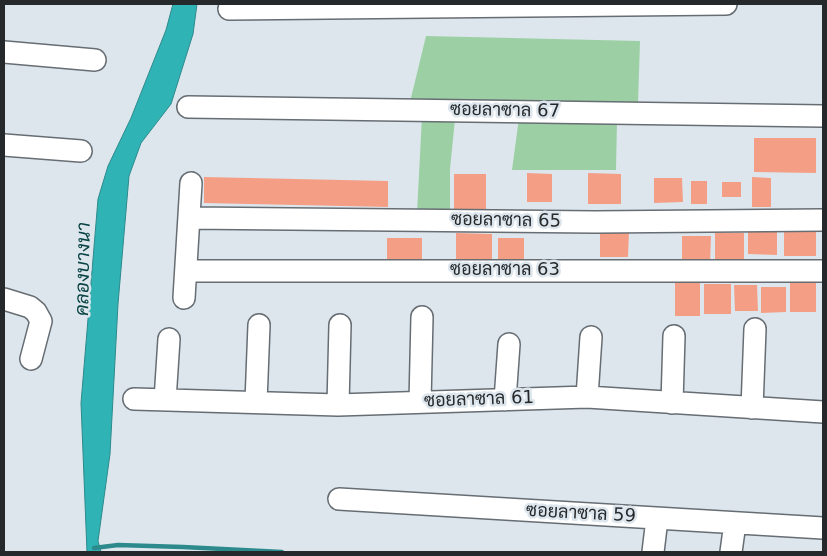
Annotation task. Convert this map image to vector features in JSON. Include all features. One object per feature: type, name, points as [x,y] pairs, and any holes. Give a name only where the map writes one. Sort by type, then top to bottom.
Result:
[{"type":"street","points":[[228,9],[726,4]]},
{"type":"street","points":[[4,52],[95,60]]},
{"type":"street","name":"ซอยลาซาล 67","points":[[188,107],[823,116]]},
{"type":"street","points":[[4,145],[81,151]]},
{"type":"street","points":[[184,298],[191,183]]},
{"type":"street","name":"ซอยลาซาล 65","points":[[189,218],[595,222],[823,220]]},
{"type":"street","name":"ซอยลาซาล 63","points":[[186,271],[823,271]]},
{"type":"street","points":[[4,299],[30,307],[36,312],[41,321],[31,360]]},
{"type":"street","points":[[420,402],[422,317]]},
{"type":"street","points":[[256,402],[259,325]]},
{"type":"street","points":[[338,405],[340,325]]},
{"type":"street","points":[[752,408],[755,329]]},
{"type":"street","points":[[672,402],[674,336]]},
{"type":"street","points":[[587,397],[591,337]]},
{"type":"street","points":[[165,400],[169,339]]},
{"type":"street","points":[[505,400],[508,344]]},
{"type":"street","name":"ซอยลาซาล 61","points":[[134,399],[338,405],[587,397],[823,412]]},
{"type":"street","name":"ซอยลาซาล 59","points":[[339,499],[823,528]]},
{"type":"street","points":[[653,552],[656,519]]},
{"type":"street","points":[[731,552],[735,523]]},
{"type":"green space","points":[[426,36],[640,41],[638,104],[410,102]]},
{"type":"green space","points":[[422,116],[455,119],[450,169],[450,214],[417,213]]},
{"type":"green space","points":[[519,118],[617,121],[616,170],[512,170]]},
{"type":"water","points":[[173,4],[197,4],[193,34],[171,104],[141,143],[129,176],[118,304],[110,454],[98,541],[101,552],[87,552],[81,403],[98,199],[108,166],[131,118],[166,30]]},
{"type":"building","points":[[754,138],[816,138],[816,173],[754,172]]},
{"type":"building","points":[[527,173],[552,174],[552,202],[527,202]]},
{"type":"building","points":[[588,173],[621,174],[621,204],[588,204]]},
{"type":"building","points":[[454,174],[486,174],[486,216],[454,216]]},
{"type":"building","points":[[204,177],[388,181],[388,207],[204,203]]},
{"type":"building","points":[[752,177],[771,178],[771,207],[752,207]]},
{"type":"building","points":[[654,178],[682,178],[683,202],[654,203]]},
{"type":"building","points":[[691,181],[707,181],[707,204],[691,204]]},
{"type":"building","points":[[722,182],[741,182],[741,197],[722,197]]},
{"type":"building","points":[[748,227],[777,227],[777,255],[748,254]]},
{"type":"building","points":[[784,227],[816,227],[816,256],[784,256]]},
{"type":"building","points":[[600,231],[629,231],[628,257],[600,257]]},
{"type":"building","points":[[456,233],[492,234],[492,262],[456,261]]},
{"type":"building","points":[[715,233],[744,233],[744,262],[715,262]]},
{"type":"building","points":[[682,236],[711,236],[710,264],[682,264]]},
{"type":"building","points":[[387,238],[422,238],[422,263],[387,263]]},
{"type":"building","points":[[498,238],[524,238],[524,261],[498,261]]},
{"type":"building","points":[[790,279],[816,279],[816,312],[790,312]]},
{"type":"building","points":[[675,280],[700,280],[700,316],[675,316]]},
{"type":"building","points":[[704,284],[731,284],[731,314],[704,314]]},
{"type":"building","points":[[734,285],[757,285],[758,311],[735,311]]},
{"type":"building","points":[[761,287],[786,287],[786,312],[761,313]]},
{"type":"waterway","points":[[94,548],[118,545],[282,552]]},
{"type":"water label","name":"คลองบางนา","points":[[84,269]]}]
